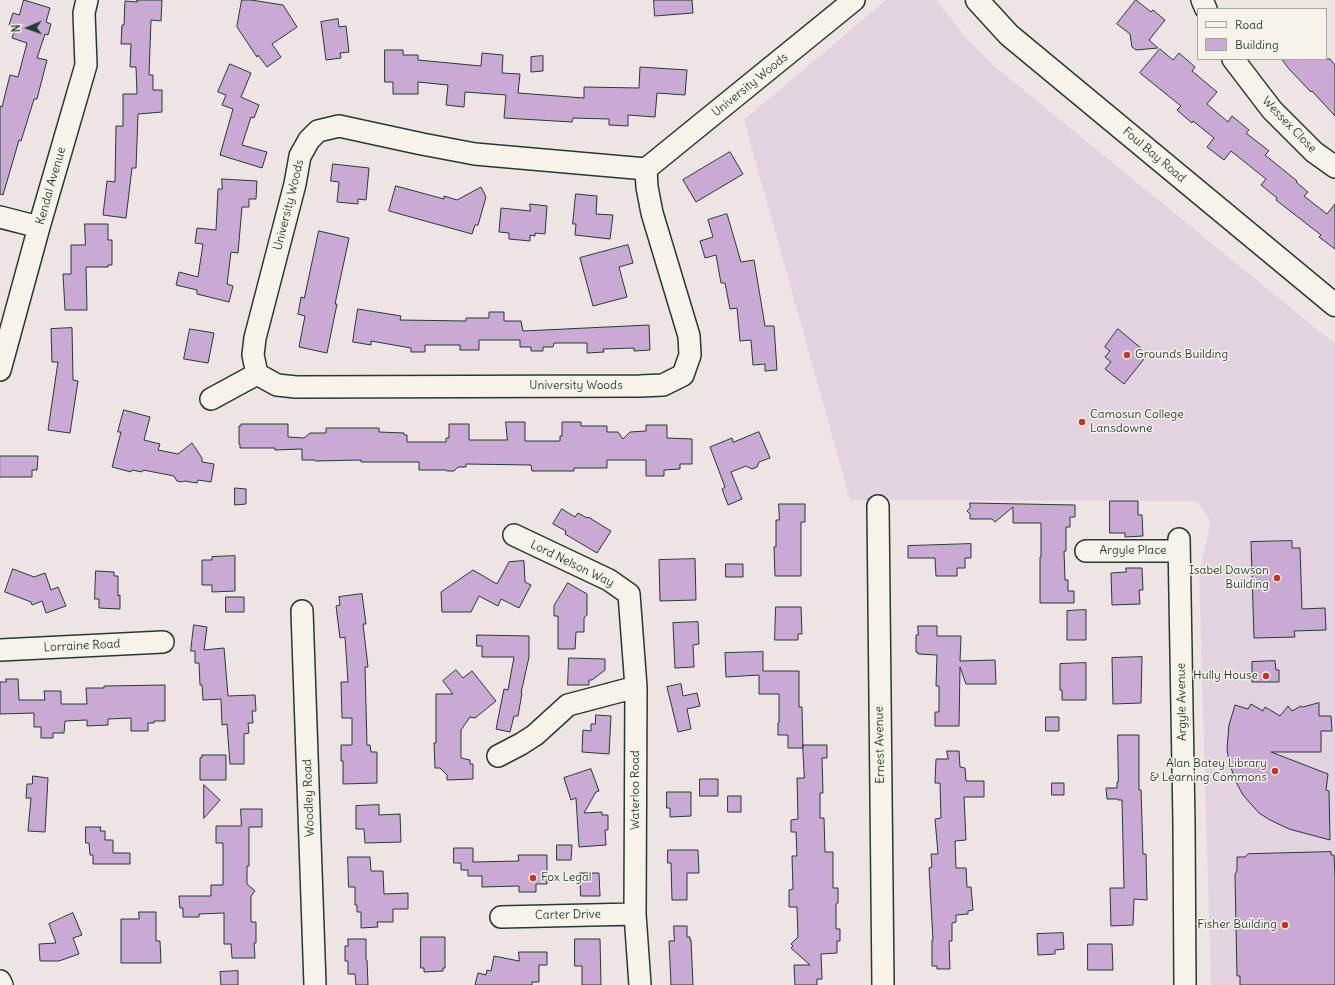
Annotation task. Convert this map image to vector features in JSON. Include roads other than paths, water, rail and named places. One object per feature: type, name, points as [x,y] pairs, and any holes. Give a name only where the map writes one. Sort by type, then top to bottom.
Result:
[{"type":"main road","name":"Foul Bay Road","points":[[977,0],[1009,35],[1335,305]]},
{"type":"street","name":"Kendal Avenue","points":[[0,370],[39,227],[86,65],[84,13],[87,0]]},
{"type":"street","name":"University Woods","points":[[646,169],[647,187],[652,212],[689,336],[690,355],[683,375],[662,385],[640,386],[296,387],[277,385],[257,374],[253,355],[255,338],[295,184],[300,156],[309,140],[318,131],[339,126],[475,154],[646,169],[854,0]]},
{"type":"street","name":"Wessex Close","points":[[1234,60],[1272,110],[1314,152],[1335,167]]},
{"type":"street","points":[[0,217],[39,227]]},
{"type":"street","points":[[211,399],[257,374]]},
{"type":"street","name":"Ernest Avenue","points":[[878,506],[883,985]]},
{"type":"street","name":"Lord Nelson Way","points":[[514,535],[609,580],[629,594]]},
{"type":"street","name":"Argyle Place","points":[[1086,552],[1179,545]]},
{"type":"street","name":"Argyle Avenue","points":[[1179,545],[1184,823],[1185,985]]},
{"type":"street","name":"Waterloo Road","points":[[629,594],[636,686],[635,914],[640,985]]},
{"type":"street","name":"Woodley Road","points":[[302,611],[315,985]]},
{"type":"street","name":"Lorraine Road","points":[[0,650],[163,642]]},
{"type":"street","points":[[498,756],[535,735],[568,705],[636,686]]},
{"type":"street","name":"Carter Drive","points":[[501,917],[635,914]]},
{"type":"street","points":[[0,981],[2,985]]},
{"type":"place","name":"Grounds Building","points":[[1127,355]]},
{"type":"place","name":"Camosun College Lansdowne","points":[[1082,422]]},
{"type":"place","name":"Isabel Dawson Building","points":[[1277,578]]},
{"type":"place","name":"Hully House","points":[[1266,676]]},
{"type":"place","name":"Alan Batey Library & Learning Commons","points":[[1275,771]]},
{"type":"place","name":"Fox Legal","points":[[533,878]]},
{"type":"place","name":"Fisher Building","points":[[1285,925]]}]
